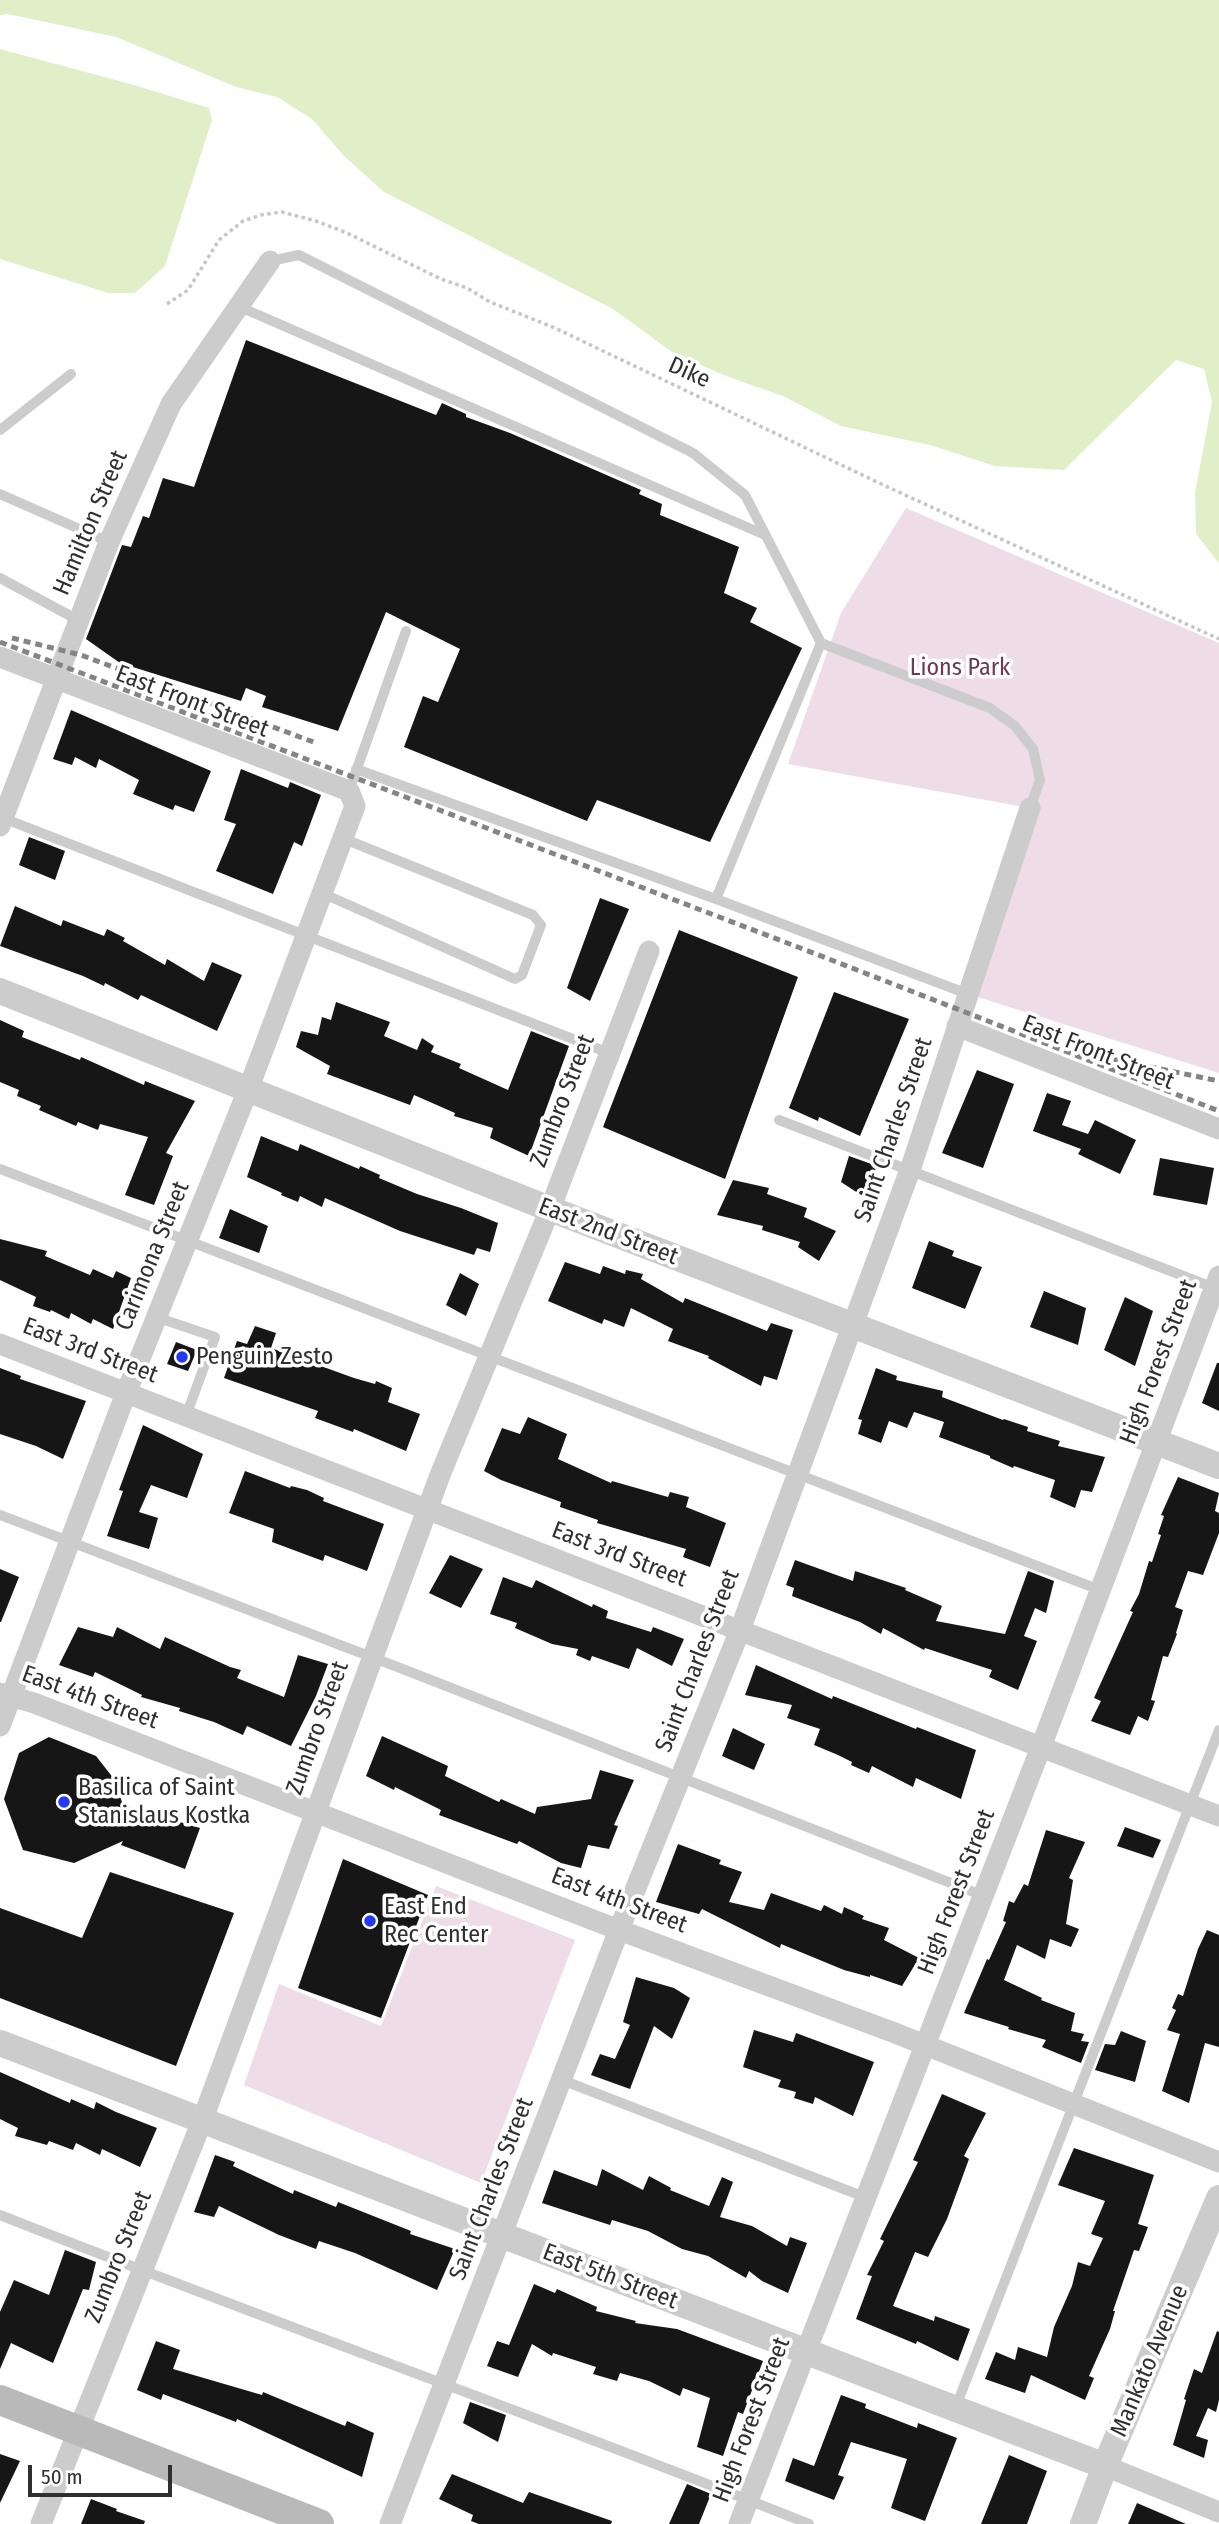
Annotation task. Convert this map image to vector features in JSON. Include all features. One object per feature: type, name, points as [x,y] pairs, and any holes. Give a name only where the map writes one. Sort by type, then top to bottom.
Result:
[{"type":"main road","points":[[0,2400],[319,2524]]},
{"type":"street","name":"Hamilton Street","points":[[1,820],[109,541],[172,404],[270,261]]},
{"type":"street","name":"East Front Street","points":[[0,657],[352,799]]},
{"type":"street","name":"Carimona Street","points":[[0,1726],[6,1695],[248,1090],[342,838],[352,799]]},
{"type":"street","name":"Saint Charles Street","points":[[390,2524],[619,1930],[740,1630],[910,1170],[1030,808]]},
{"type":"street","name":"Zumbro Street","points":[[41,2524],[202,2121],[427,1509],[550,1209],[649,951]]},
{"type":"street","name":"East 2nd Street","points":[[0,991],[550,1209],[1219,1466]]},
{"type":"street","name":"East Front Street","points":[[957,1026],[1219,1129]]},
{"type":"street","name":"High Forest Street","points":[[739,2524],[926,2047],[1218,1284]]},
{"type":"street","name":"East 3rd Street","points":[[0,1344],[1219,1816]]},
{"type":"street","name":"East 4th Street","points":[[6,1695],[34,1703],[1219,2162]]},
{"type":"street","name":"East 5th Street","points":[[0,2043],[807,2351],[1219,2512]]},
{"type":"street","name":"Mankato Avenue","points":[[1083,2524],[1219,2198]]},
{"type":"lane","points":[[270,261],[299,255],[693,453],[745,495],[821,643],[990,708],[1015,726],[1032,749],[1040,780],[1030,808]]},
{"type":"lane","points":[[240,307],[765,535]]},
{"type":"lane","points":[[0,430],[71,374]]},
{"type":"lane","points":[[2,500],[109,541]]},
{"type":"lane","points":[[0,578],[78,620]]},
{"type":"lane","points":[[352,799],[356,769],[405,631]]},
{"type":"lane","points":[[716,899],[821,643]]},
{"type":"lane","points":[[356,769],[968,993]]},
{"type":"lane","points":[[1,820],[609,1053]]},
{"type":"lane","points":[[322,893],[515,979],[522,975],[541,925],[533,915],[342,838]]},
{"type":"lane","points":[[779,1120],[1218,1284]]},
{"type":"lane","points":[[0,1169],[1100,1590]]},
{"type":"lane","points":[[156,1317],[215,1337],[186,1416]]},
{"type":"lane","points":[[0,1516],[372,1657],[984,1896]]},
{"type":"lane","points":[[955,2409],[1219,1730]]},
{"type":"lane","points":[[562,2080],[867,2198]]},
{"type":"lane","points":[[0,2214],[142,2271],[446,2383],[809,2524]]},
{"type":"path","name":"Dike","points":[[167,304],[188,290],[219,240],[243,221],[282,212],[316,221],[347,233],[441,279],[467,288],[489,302],[555,328],[879,483],[1219,639]]},
{"type":"green space","name":"Lions Park","points":[[906,508],[1219,643],[1219,1073],[968,994],[1030,808],[788,764],[841,613]]},
{"type":"green space","points":[[436,1886],[575,1940],[481,2183],[244,2085],[279,1984],[381,2026]]},
{"type":"shaded area","points":[[0,0],[1219,0],[1219,563],[1196,534],[1195,493],[1212,402],[1204,369],[1176,360],[1064,470],[995,466],[930,445],[841,426],[783,396],[726,376],[672,352],[613,309],[384,192],[344,156],[312,119],[277,97],[236,87],[116,37],[8,14],[0,15]]},
{"type":"shaded area","points":[[0,49],[209,108],[212,120],[165,266],[135,293],[108,293],[0,259]]},
{"type":"building","points":[[246,340],[436,415],[442,403],[466,414],[466,417],[510,433],[641,490],[639,494],[662,504],[660,515],[739,547],[724,593],[757,608],[750,622],[802,648],[710,842],[597,800],[587,821],[404,747],[423,696],[438,702],[460,649],[386,612],[338,731],[262,707],[266,696],[246,688],[241,701],[120,663],[86,639],[122,545],[131,547],[143,516],[149,518],[163,478],[194,487]]},
{"type":"building","points":[[71,710],[211,771],[194,812],[175,805],[173,810],[133,794],[139,780],[99,759],[96,768],[75,757],[72,765],[53,759]]},
{"type":"building","points":[[241,769],[288,788],[290,782],[321,795],[302,846],[294,842],[273,894],[216,871],[236,824],[224,820]]},
{"type":"building","points":[[29,837],[65,851],[55,880],[19,865]]},
{"type":"building","points":[[600,898],[629,909],[590,1001],[567,988]]},
{"type":"building","points":[[15,906],[61,926],[63,920],[104,936],[107,929],[165,965],[167,959],[204,981],[212,962],[242,975],[217,1031],[141,995],[138,1000],[105,983],[104,986],[0,946]]},
{"type":"building","points":[[679,930],[798,977],[725,1179],[603,1127]]},
{"type":"building","points":[[834,992],[909,1019],[860,1136],[819,1117],[818,1121],[789,1108]]},
{"type":"building","points":[[336,1002],[390,1022],[384,1036],[417,1050],[422,1038],[434,1046],[431,1052],[461,1064],[459,1068],[508,1090],[531,1031],[569,1046],[529,1156],[490,1138],[493,1128],[454,1116],[455,1113],[414,1095],[410,1105],[327,1074],[330,1066],[296,1047],[301,1031],[318,1035],[322,1017],[331,1020]]},
{"type":"building","points":[[0,1020],[24,1031],[22,1037],[80,1060],[81,1057],[144,1085],[145,1081],[195,1101],[166,1153],[173,1156],[154,1205],[125,1195],[148,1137],[100,1124],[98,1130],[78,1122],[76,1126],[39,1110],[41,1106],[17,1096],[19,1090],[0,1082]]},
{"type":"building","points":[[977,1070],[1014,1084],[983,1168],[942,1153]]},
{"type":"building","points":[[1047,1093],[1071,1101],[1062,1125],[1088,1134],[1095,1120],[1136,1140],[1120,1174],[1078,1154],[1081,1149],[1033,1131]]},
{"type":"building","points":[[261,1136],[298,1151],[300,1144],[359,1169],[360,1166],[380,1175],[379,1178],[417,1194],[498,1223],[490,1252],[477,1248],[474,1255],[400,1231],[325,1198],[322,1207],[300,1196],[298,1202],[281,1195],[282,1193],[247,1177]]},
{"type":"building","points":[[849,1156],[877,1166],[864,1197],[841,1182]]},
{"type":"building","points":[[1160,1158],[1214,1168],[1207,1205],[1153,1195]]},
{"type":"building","points":[[733,1180],[769,1188],[767,1194],[807,1208],[804,1217],[836,1231],[819,1261],[798,1247],[800,1242],[762,1230],[763,1226],[717,1215]]},
{"type":"building","points":[[230,1209],[268,1226],[259,1253],[219,1238]]},
{"type":"building","points":[[0,1239],[47,1251],[45,1256],[90,1275],[93,1269],[113,1278],[116,1271],[131,1278],[113,1329],[93,1319],[91,1324],[71,1313],[69,1319],[51,1310],[50,1312],[33,1306],[36,1297],[0,1280]]},
{"type":"building","points":[[929,1241],[954,1251],[952,1256],[982,1267],[965,1309],[912,1288]]},
{"type":"building","points":[[565,1262],[600,1274],[603,1266],[625,1274],[626,1270],[643,1274],[641,1279],[683,1303],[685,1298],[767,1331],[771,1323],[793,1330],[777,1380],[764,1376],[761,1386],[708,1358],[709,1356],[668,1341],[673,1329],[631,1308],[624,1327],[604,1319],[602,1324],[548,1301]]},
{"type":"building","points":[[460,1273],[479,1284],[466,1316],[446,1305]]},
{"type":"building","points":[[1044,1291],[1086,1308],[1078,1345],[1030,1327]]},
{"type":"building","points":[[1125,1297],[1153,1311],[1135,1366],[1104,1350]]},
{"type":"building","points":[[255,1326],[276,1333],[271,1348],[354,1378],[375,1384],[376,1381],[392,1388],[388,1402],[420,1414],[406,1451],[354,1429],[353,1432],[315,1418],[318,1411],[224,1378],[237,1341],[247,1344]]},
{"type":"building","name":"Penguin Zesto","points":[[176,1342],[197,1350],[188,1371],[167,1364]]},
{"type":"building","points":[[1219,1363],[1219,1411],[1202,1403]]},
{"type":"building","points":[[0,1368],[21,1376],[20,1379],[86,1401],[63,1459],[36,1446],[0,1434]]},
{"type":"building","points":[[876,1368],[897,1376],[896,1380],[943,1391],[942,1397],[1028,1427],[1027,1431],[1060,1441],[1058,1446],[1105,1457],[1092,1492],[1081,1490],[1075,1508],[1050,1497],[1055,1480],[1014,1466],[1013,1468],[990,1456],[939,1437],[944,1422],[914,1412],[907,1428],[889,1421],[881,1443],[858,1434],[862,1420],[858,1419]]},
{"type":"building","points":[[528,1417],[567,1434],[558,1459],[611,1483],[612,1481],[668,1497],[670,1492],[689,1497],[686,1507],[726,1523],[710,1567],[683,1557],[686,1549],[597,1523],[598,1520],[560,1507],[561,1502],[484,1471],[502,1428],[520,1434]]},
{"type":"building","points":[[143,1425],[203,1454],[187,1498],[151,1485],[139,1512],[158,1518],[149,1549],[107,1536],[123,1491],[119,1490]]},
{"type":"building","points":[[245,1471],[290,1488],[291,1486],[307,1490],[324,1498],[323,1501],[384,1524],[367,1571],[325,1555],[323,1561],[272,1542],[274,1529],[229,1513]]},
{"type":"building","points":[[1178,1477],[1219,1493],[1215,1511],[1219,1513],[1219,1533],[1203,1575],[1188,1571],[1175,1607],[1183,1610],[1177,1634],[1168,1657],[1163,1656],[1151,1700],[1155,1701],[1148,1721],[1138,1716],[1130,1735],[1091,1721],[1101,1701],[1094,1698],[1133,1612],[1130,1611],[1161,1535],[1158,1534],[1164,1516],[1161,1515]]},
{"type":"building","points":[[450,1555],[483,1569],[461,1608],[429,1593]]},
{"type":"building","points":[[795,1560],[853,1581],[855,1571],[906,1588],[905,1590],[942,1606],[936,1621],[1005,1634],[1028,1571],[1054,1581],[1046,1613],[1035,1608],[1024,1636],[1037,1641],[1018,1690],[989,1677],[992,1670],[925,1648],[924,1650],[883,1628],[881,1634],[860,1622],[792,1596],[794,1588],[786,1585]]},
{"type":"building","points":[[0,1569],[19,1577],[1,1622],[0,1622]]},
{"type":"building","points":[[503,1577],[532,1588],[536,1580],[592,1607],[593,1604],[608,1611],[606,1618],[651,1632],[653,1627],[684,1639],[672,1666],[637,1648],[629,1669],[592,1656],[590,1661],[576,1655],[578,1649],[552,1644],[515,1628],[517,1623],[490,1614]]},
{"type":"building","points":[[78,1627],[113,1637],[117,1627],[160,1649],[165,1637],[241,1670],[237,1678],[284,1697],[298,1655],[328,1664],[316,1696],[291,1746],[247,1726],[243,1735],[179,1711],[180,1708],[141,1697],[142,1695],[95,1672],[93,1677],[59,1665]]},
{"type":"building","points":[[756,1665],[832,1699],[833,1696],[976,1750],[961,1799],[916,1778],[913,1787],[872,1766],[869,1773],[814,1745],[820,1729],[787,1718],[792,1705],[745,1695]]},
{"type":"building","points":[[733,1728],[765,1744],[754,1770],[722,1756]]},
{"type":"building","points":[[382,1736],[448,1766],[445,1776],[499,1802],[501,1799],[535,1814],[537,1807],[591,1799],[600,1770],[634,1780],[614,1825],[618,1826],[609,1849],[588,1845],[581,1868],[561,1863],[519,1841],[517,1844],[439,1815],[441,1810],[366,1776]]},
{"type":"building","name":"Basilica of Saint Stanislaus Kostka","points":[[49,1737],[96,1756],[114,1779],[123,1805],[200,1828],[185,1869],[121,1845],[123,1841],[74,1863],[23,1850],[4,1799],[19,1753]]},
{"type":"building","points":[[1125,1827],[1161,1840],[1153,1858],[1117,1846]]},
{"type":"building","points":[[1046,1830],[1085,1842],[1069,1878],[1073,1880],[1066,1924],[1079,1929],[1071,1947],[1050,1939],[1045,1959],[1017,1945],[1004,1980],[1042,1998],[1041,2000],[1075,2013],[1071,2031],[1084,2034],[1081,2041],[1089,2042],[1081,2063],[1042,2047],[1046,2040],[964,2013],[1006,1922],[1003,1921],[1009,1901],[1014,1903],[1024,1884],[1028,1886]]},
{"type":"building","points":[[678,1844],[721,1860],[719,1864],[742,1872],[729,1902],[764,1910],[771,1893],[821,1911],[824,1905],[842,1914],[844,1907],[864,1916],[862,1919],[889,1928],[884,1940],[919,1958],[902,1986],[844,1970],[781,1944],[780,1948],[702,1909],[699,1914],[656,1902]]},
{"type":"building","name":"East End Rec Center","points":[[343,1859],[428,1895],[381,2018],[298,1988]]},
{"type":"building","points":[[110,1872],[234,1913],[176,2066],[0,1998],[0,1908],[82,1938]]},
{"type":"building","points":[[1207,1930],[1219,1935],[1219,2047],[1205,2043],[1189,2103],[1162,2091],[1180,2034],[1167,2030],[1176,2010],[1172,2008],[1178,1994],[1183,1996]]},
{"type":"building","points":[[636,1977],[674,1988],[690,1998],[672,2039],[654,2026],[630,2089],[591,2075],[600,2054],[615,2059],[630,2025],[623,2022]]},
{"type":"building","points":[[754,2030],[793,2042],[796,2033],[874,2062],[853,2116],[815,2097],[813,2104],[794,2098],[796,2092],[778,2087],[781,2080],[743,2067]]},
{"type":"building","points":[[1121,2031],[1146,2041],[1135,2082],[1095,2070],[1105,2044],[1115,2045]]},
{"type":"building","points":[[0,2072],[70,2103],[71,2099],[94,2109],[96,2102],[157,2128],[140,2167],[102,2149],[100,2155],[76,2143],[73,2150],[49,2141],[47,2145],[15,2136],[18,2128],[0,2119]]},
{"type":"building","points":[[942,2094],[986,2113],[964,2156],[969,2159],[947,2219],[928,2257],[915,2252],[893,2306],[934,2321],[935,2316],[970,2329],[958,2361],[917,2341],[916,2344],[856,2319],[872,2276],[867,2275],[884,2241],[880,2239],[918,2162],[913,2160]]},
{"type":"building","points":[[1074,2148],[1154,2175],[1138,2224],[1148,2227],[1139,2251],[1134,2250],[1113,2311],[1110,2329],[1089,2376],[1094,2378],[1085,2400],[1031,2375],[1025,2393],[985,2379],[996,2352],[1015,2360],[1018,2347],[1047,2357],[1054,2327],[1072,2286],[1078,2262],[1090,2266],[1103,2238],[1091,2234],[1105,2201],[1058,2185]]},
{"type":"building","points":[[215,2155],[235,2162],[233,2166],[293,2194],[294,2190],[336,2207],[338,2202],[411,2231],[410,2234],[455,2249],[437,2290],[355,2253],[319,2241],[316,2249],[279,2235],[219,2206],[214,2217],[194,2212]]},
{"type":"building","points":[[602,2169],[643,2190],[649,2176],[671,2188],[670,2190],[709,2206],[722,2177],[733,2182],[720,2217],[752,2226],[787,2246],[790,2237],[807,2243],[788,2293],[762,2281],[749,2271],[746,2278],[708,2256],[682,2249],[648,2231],[612,2220],[610,2225],[542,2203],[554,2170],[597,2186]]},
{"type":"building","points":[[65,2250],[96,2262],[89,2290],[83,2289],[53,2363],[11,2343],[0,2369],[0,2312],[14,2280],[49,2295]]},
{"type":"building","points":[[534,2284],[555,2293],[557,2289],[597,2307],[596,2311],[636,2321],[635,2323],[677,2329],[763,2361],[743,2414],[738,2412],[723,2456],[697,2447],[710,2398],[683,2388],[680,2396],[649,2381],[620,2373],[617,2381],[593,2374],[596,2367],[553,2353],[552,2356],[532,2344],[518,2377],[487,2366],[497,2341],[509,2345]]},
{"type":"building","points":[[1217,2331],[1219,2400],[1216,2412],[1208,2408],[1196,2436],[1208,2440],[1204,2458],[1173,2445],[1194,2369],[1202,2373]]},
{"type":"building","points":[[156,2341],[180,2350],[173,2369],[262,2395],[263,2392],[345,2426],[347,2421],[374,2433],[362,2477],[237,2419],[236,2422],[163,2394],[161,2400],[137,2390]]},
{"type":"building","points":[[841,2395],[866,2404],[865,2408],[917,2428],[918,2423],[957,2438],[925,2521],[891,2508],[907,2459],[851,2442],[838,2475],[844,2477],[834,2500],[785,2481],[793,2458],[814,2466]]},
{"type":"building","points":[[470,2402],[506,2415],[498,2442],[463,2423]]},
{"type":"building","points":[[0,2454],[20,2461],[0,2503]]},
{"type":"building","points":[[1009,2455],[1047,2471],[1027,2524],[981,2524]]},
{"type":"building","points":[[452,2474],[523,2503],[529,2492],[612,2521],[611,2524],[479,2524],[471,2521],[473,2515],[439,2499]]},
{"type":"building","points":[[687,2484],[711,2494],[699,2524],[669,2524]]},
{"type":"building","points":[[91,2499],[145,2521],[144,2524],[81,2524]]},
{"type":"building","points":[[1137,2503],[1186,2524],[1128,2524]]},
{"type":"railway","points":[[12,638],[81,655],[316,743]]},
{"type":"railway","points":[[0,642],[1219,1111]]},
{"type":"railway","points":[[1102,1057],[1219,1081]]},
{"type":"place","name":"Penguin Zesto","points":[[182,1357]]},
{"type":"place","name":"Basilica of Saint Stanislaus Kostka","points":[[64,1802]]},
{"type":"place","name":"East End Rec Center","points":[[370,1921]]}]
